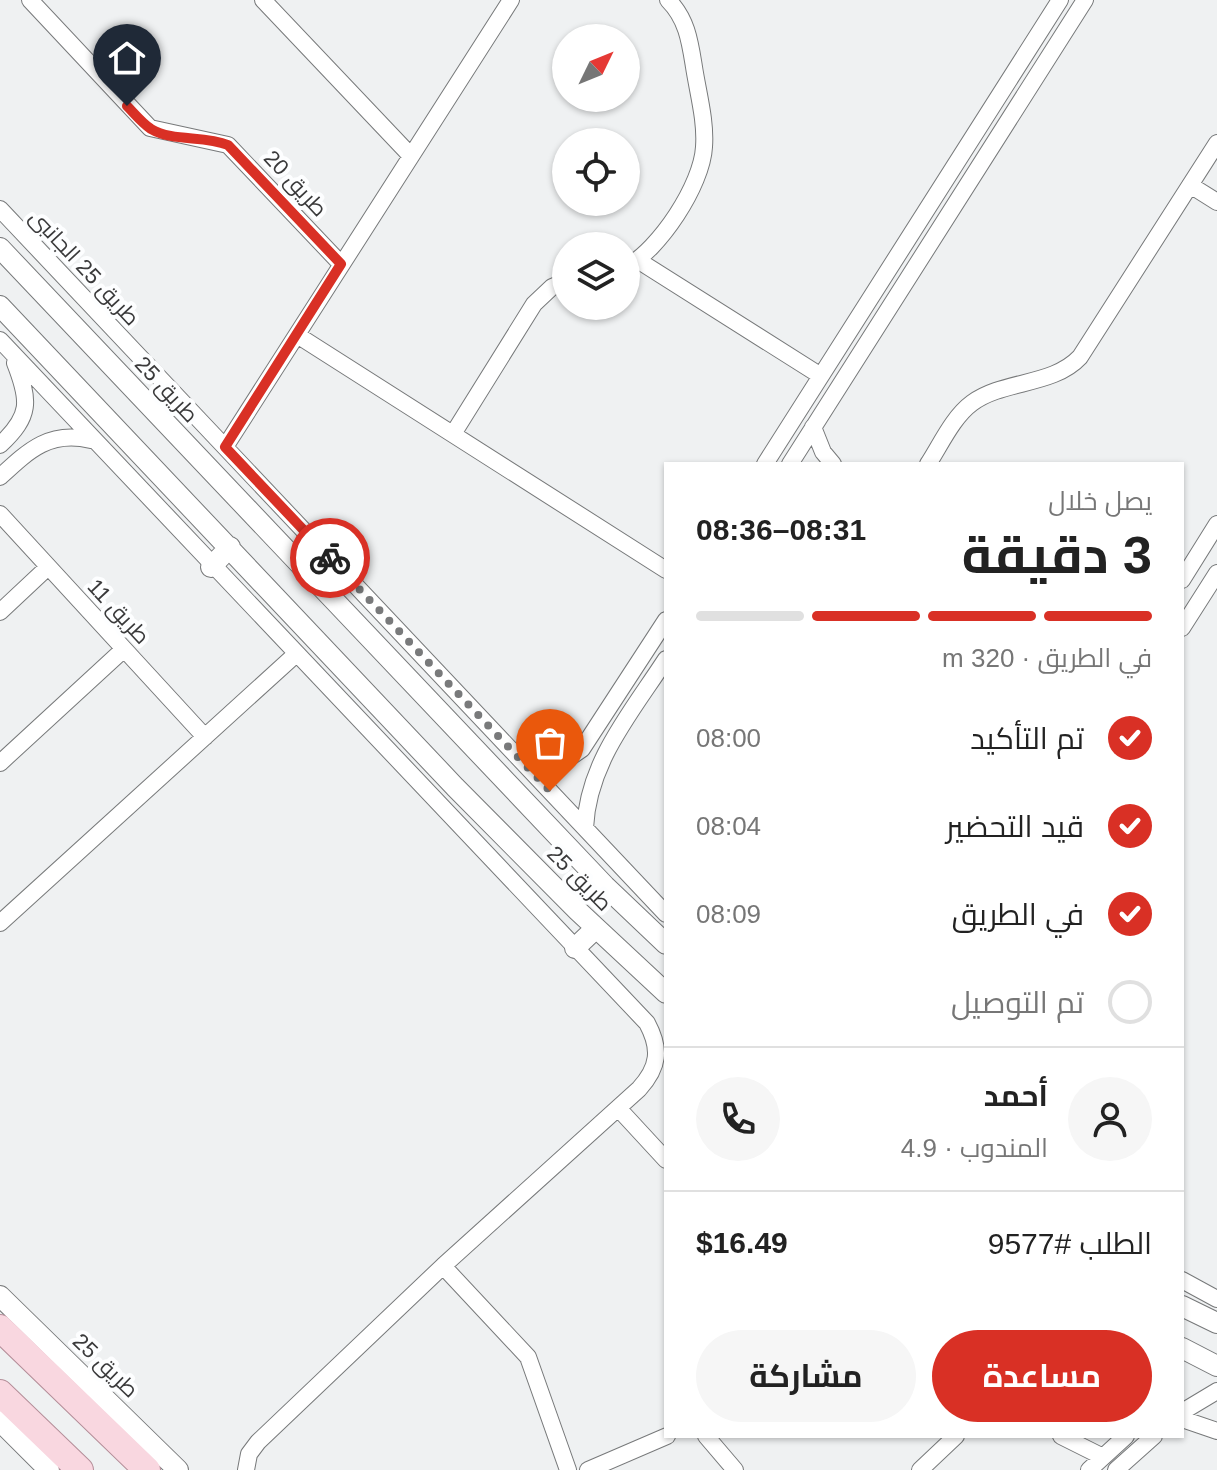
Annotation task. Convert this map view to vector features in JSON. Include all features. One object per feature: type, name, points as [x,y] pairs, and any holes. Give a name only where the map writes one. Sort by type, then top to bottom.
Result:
[{"type":"main road","points":[[0,1328],[147,1470]]},
{"type":"main road","points":[[0,1393],[80,1470]]},
{"type":"street","name":"طريق 20","points":[[30,0],[150,128],[161,133],[215,140],[228,145],[341,264]]},
{"type":"street","points":[[263,0],[411,156]]},
{"type":"street","points":[[225,447],[511,0]]},
{"type":"street","points":[[640,257],[657,241],[696,180],[705,146],[687,28],[668,0]]},
{"type":"street","points":[[766,462],[1060,0]]},
{"type":"street","points":[[791,462],[1085,0]]},
{"type":"street","points":[[929,462],[961,414],[974,401],[1063,370],[1075,362],[1217,143]]},
{"type":"street","points":[[1190,185],[1217,202]]},
{"type":"street","name":"طريق 25 الجانبى","points":[[0,209],[664,912]]},
{"type":"street","name":"طريق 25","points":[[0,248],[605,886],[664,942]]},
{"type":"street","points":[[640,269],[821,376]]},
{"type":"street","points":[[453,434],[534,304],[552,287]]},
{"type":"street","name":"طريق 25","points":[[0,306],[455,787],[578,911],[664,991]]},
{"type":"street","points":[[297,335],[664,569]]},
{"type":"street","points":[[5,345],[211,567],[647,1023],[656,1039],[657,1058],[651,1075],[258,1442],[249,1454],[246,1470]]},
{"type":"street","points":[[0,445],[21,423],[26,409],[26,394],[5,345]]},
{"type":"street","points":[[813,427],[823,452],[831,462]]},
{"type":"street","points":[[0,477],[39,443],[65,436],[91,440]]},
{"type":"street","name":"طريق 11","points":[[0,514],[205,737]]},
{"type":"street","points":[[1184,577],[1217,524]]},
{"type":"street","points":[[295,559],[314,541]]},
{"type":"street","points":[[211,567],[230,547]]},
{"type":"street","points":[[0,612],[48,567]]},
{"type":"street","points":[[1184,625],[1217,573]]},
{"type":"street","points":[[1184,591],[1199,601]]},
{"type":"street","points":[[533,773],[582,749],[664,623]]},
{"type":"street","points":[[0,763],[124,649]]},
{"type":"street","points":[[0,923],[295,655]]},
{"type":"street","points":[[585,828],[586,800],[593,774],[664,662]]},
{"type":"street","points":[[578,911],[605,886]]},
{"type":"street","points":[[575,948],[596,928]]},
{"type":"street","points":[[618,1108],[664,1158]]},
{"type":"street","points":[[443,1266],[528,1357],[568,1470]]},
{"type":"street","points":[[1184,1281],[1217,1299]]},
{"type":"street","name":"طريق 25","points":[[0,1296],[178,1470]]},
{"type":"street","points":[[1184,1307],[1217,1323]]},
{"type":"street","points":[[1184,1349],[1217,1366]]},
{"type":"street","points":[[1184,1411],[1217,1391]]},
{"type":"street","points":[[1184,1420],[1217,1431]]},
{"type":"street","points":[[0,1421],[49,1470]]},
{"type":"street","points":[[588,1470],[664,1437]]},
{"type":"street","points":[[708,1438],[735,1470]]},
{"type":"street","points":[[920,1470],[954,1438]]},
{"type":"street","points":[[1065,1438],[1103,1457]]},
{"type":"street","points":[[1089,1470],[1124,1438]]},
{"type":"street","points":[[1116,1470],[1152,1438]]},
{"type":"way so far","points":[[330,558],[550,791]]},
{"type":"route","points":[[127,106],[150,128],[161,133],[215,140],[228,145],[341,264],[225,447],[330,558]]}]
